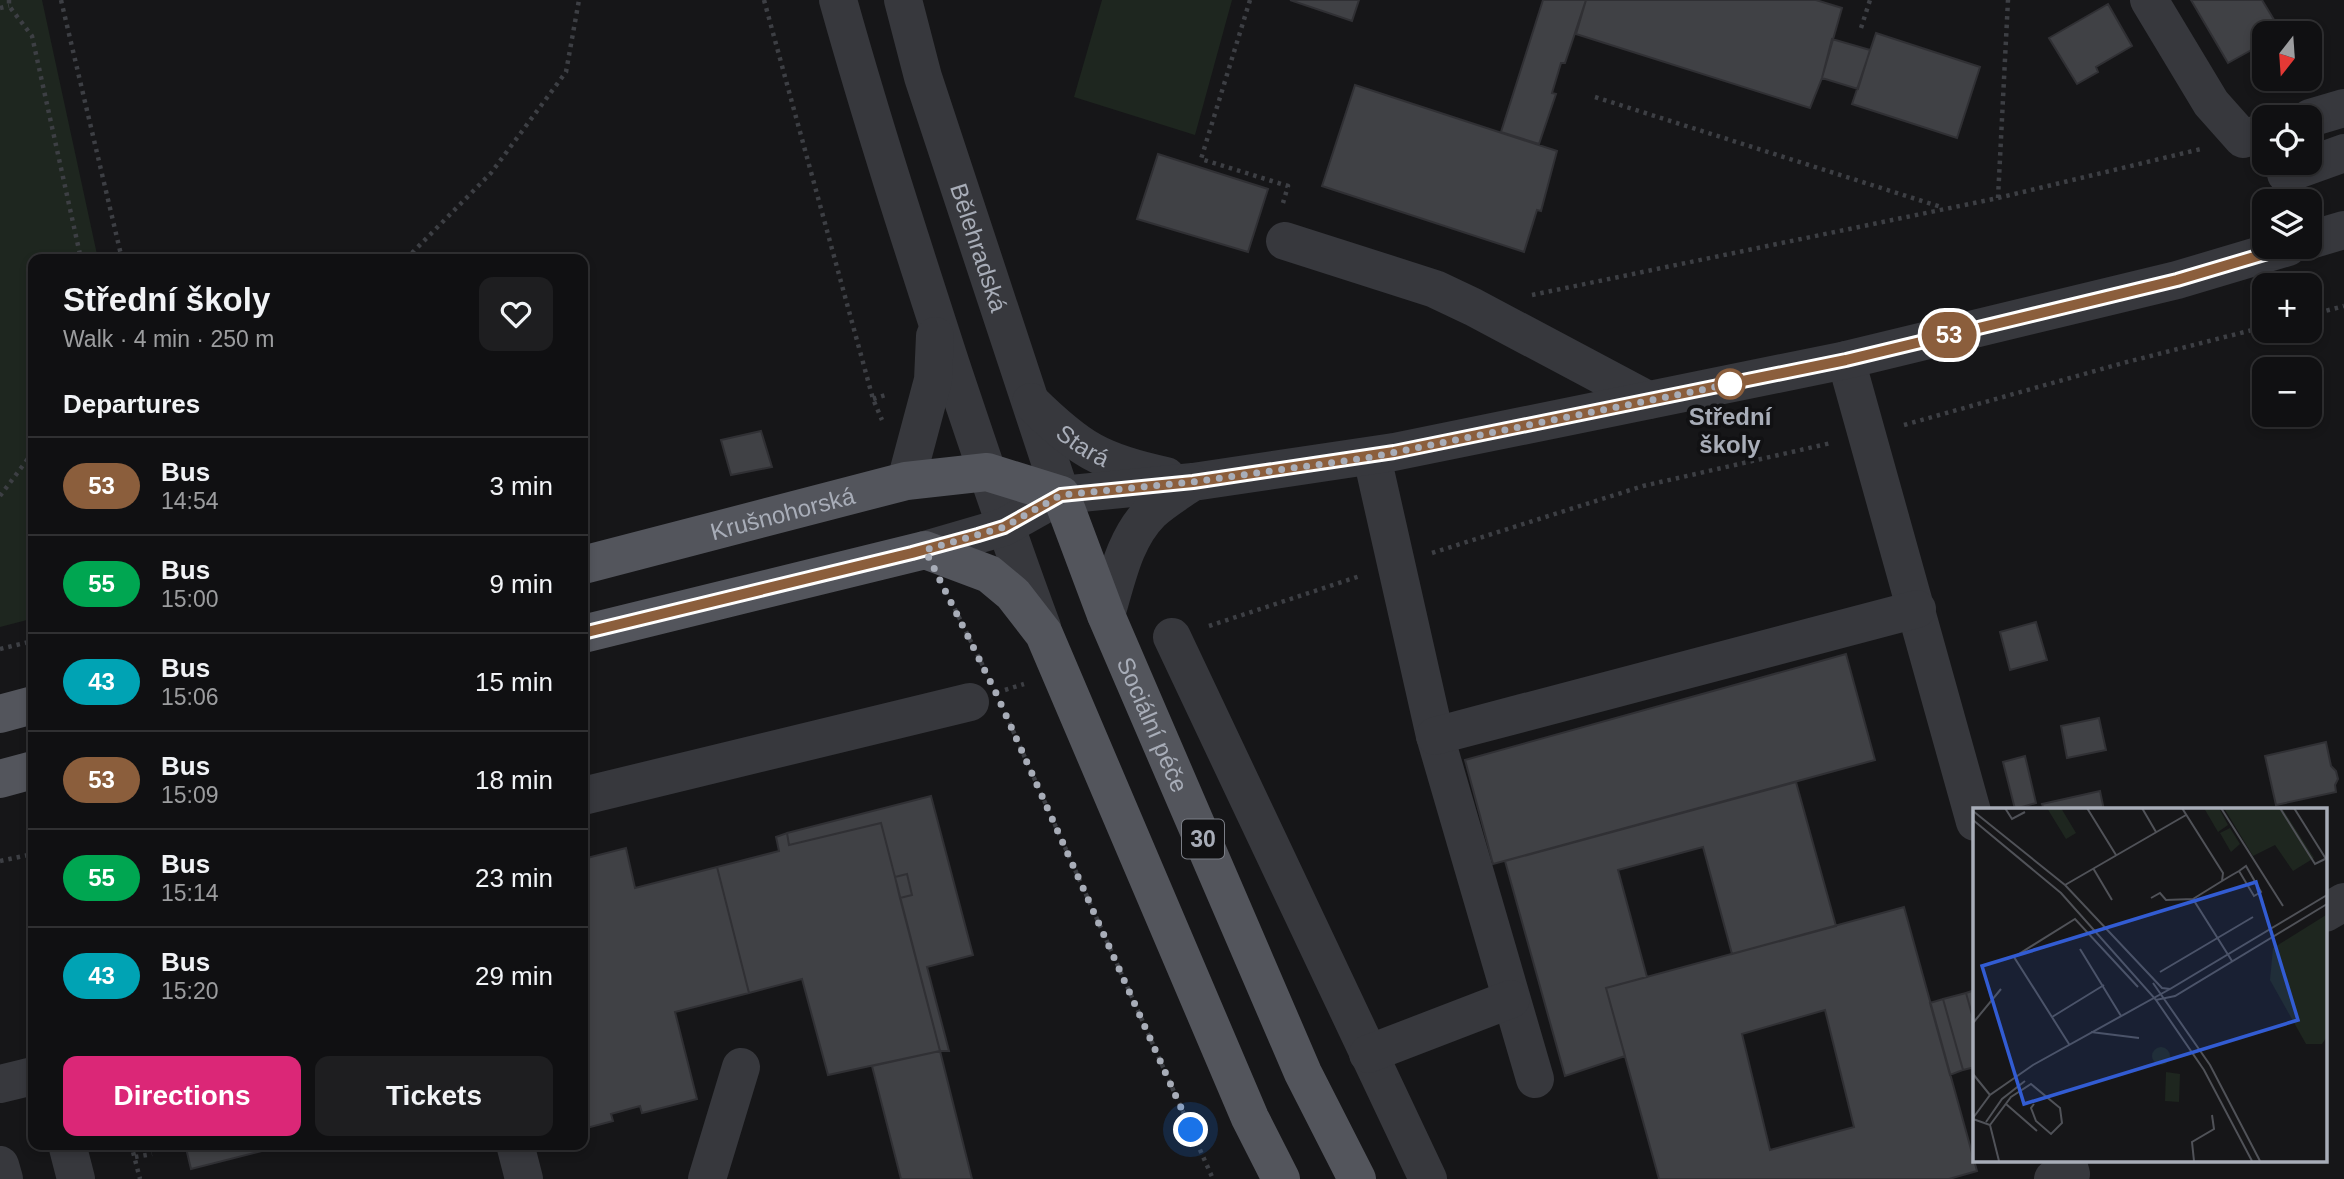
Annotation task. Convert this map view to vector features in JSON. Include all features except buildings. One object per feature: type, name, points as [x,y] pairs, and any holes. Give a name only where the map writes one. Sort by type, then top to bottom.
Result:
[{"type":"main road","name":"Krušnohorská","points":[[588,564],[905,481],[996,501]]},
{"type":"main road","points":[[996,501],[1061,495]]},
{"type":"main road","name":"Sociální péče","points":[[1061,495],[1106,615],[1303,1073],[1357,1179]]},
{"type":"main road","points":[[588,633],[925,550],[989,574],[1013,594],[1044,634],[1250,1118],[1281,1179]]},
{"type":"main road","points":[[0,713],[28,706]]},
{"type":"main road","points":[[0,779],[28,772]]},
{"type":"street","points":[[838,0],[936,320],[996,501],[1044,634]]},
{"type":"street","name":"Bělehradská","points":[[903,0],[923,77],[1061,495]]},
{"type":"street","points":[[2149,0],[2211,103],[2243,139],[2252,136]]},
{"type":"street","points":[[2322,114],[2344,108]]},
{"type":"street","points":[[2322,161],[2344,153]]},
{"type":"street","points":[[2322,236],[2344,230]]},
{"type":"street","points":[[1285,241],[1435,289],[1648,400]]},
{"type":"street","name":"Stará","points":[[1061,495],[1193,482],[1372,457],[1846,360],[2177,280],[2252,258]]},
{"type":"street","points":[[905,481],[933,380],[936,320]]},
{"type":"street","points":[[1846,360],[1973,815]]},
{"type":"street","name":"Stará","points":[[1027,398],[1065,434],[1101,458],[1142,471],[1193,482]]},
{"type":"street","points":[[1372,457],[1435,736],[1535,1079]]},
{"type":"street","name":"Stará","points":[[1106,615],[1122,560],[1135,533],[1152,511],[1193,482]]},
{"type":"street","points":[[925,550],[996,501],[1061,495]]},
{"type":"street","points":[[1435,736],[1917,609]]},
{"type":"street","points":[[1172,638],[1428,1179]]},
{"type":"street","points":[[588,795],[985,692]]},
{"type":"street","points":[[2326,912],[2344,902]]},
{"type":"street","points":[[1368,1054],[1511,999]]},
{"type":"street","points":[[707,1179],[741,1067]]},
{"type":"street","points":[[0,1084],[28,1077]]},
{"type":"street","points":[[69,1150],[76,1179]]},
{"type":"street","points":[[517,1150],[524,1179]]},
{"type":"street","points":[[0,1165],[4,1179]]},
{"type":"path","points":[[61,0],[120,254]]},
{"type":"path","points":[[411,254],[491,173],[566,72],[579,0]]},
{"type":"path","points":[[764,0],[873,399],[882,422]]},
{"type":"path","points":[[1250,0],[1201,159],[1288,186],[1272,237],[1285,241]]},
{"type":"path","points":[[1861,28],[1870,0]]},
{"type":"path","points":[[1998,198],[2008,0]]},
{"type":"path","points":[[0,8],[9,3],[32,36],[80,254]]},
{"type":"path","points":[[1595,97],[1943,208]]},
{"type":"path","points":[[1473,307],[1998,198],[2198,150]]},
{"type":"path","points":[[2322,312],[2344,306]]},
{"type":"path","points":[[0,496],[28,459]]},
{"type":"path","points":[[925,550],[985,692],[1213,1179]]},
{"type":"path","points":[[0,649],[28,641]]},
{"type":"path","points":[[0,861],[28,855]]},
{"type":"path","points":[[133,1150],[140,1179]]},
{"type":"path","points":[[135,1157],[152,1154]]},
{"type":"shaded area","points":[[0,0],[42,0],[97,254],[28,254],[28,618],[0,627]]},
{"type":"shaded area","points":[[1102,0],[1232,0],[1195,135],[1074,97]]},
{"type":"bus line","name":"53","points":[[588,632],[978,535],[1004,527],[1061,495],[1193,482],[1372,457],[1846,360],[2177,280],[2252,258]]},
{"type":"place","name":"Střední školy","points":[[1730,384]]},
{"type":"route","points":[[1191,1130],[996,693],[925,550],[1004,527],[1061,495],[1193,482],[1372,457],[1730,384]]}]
